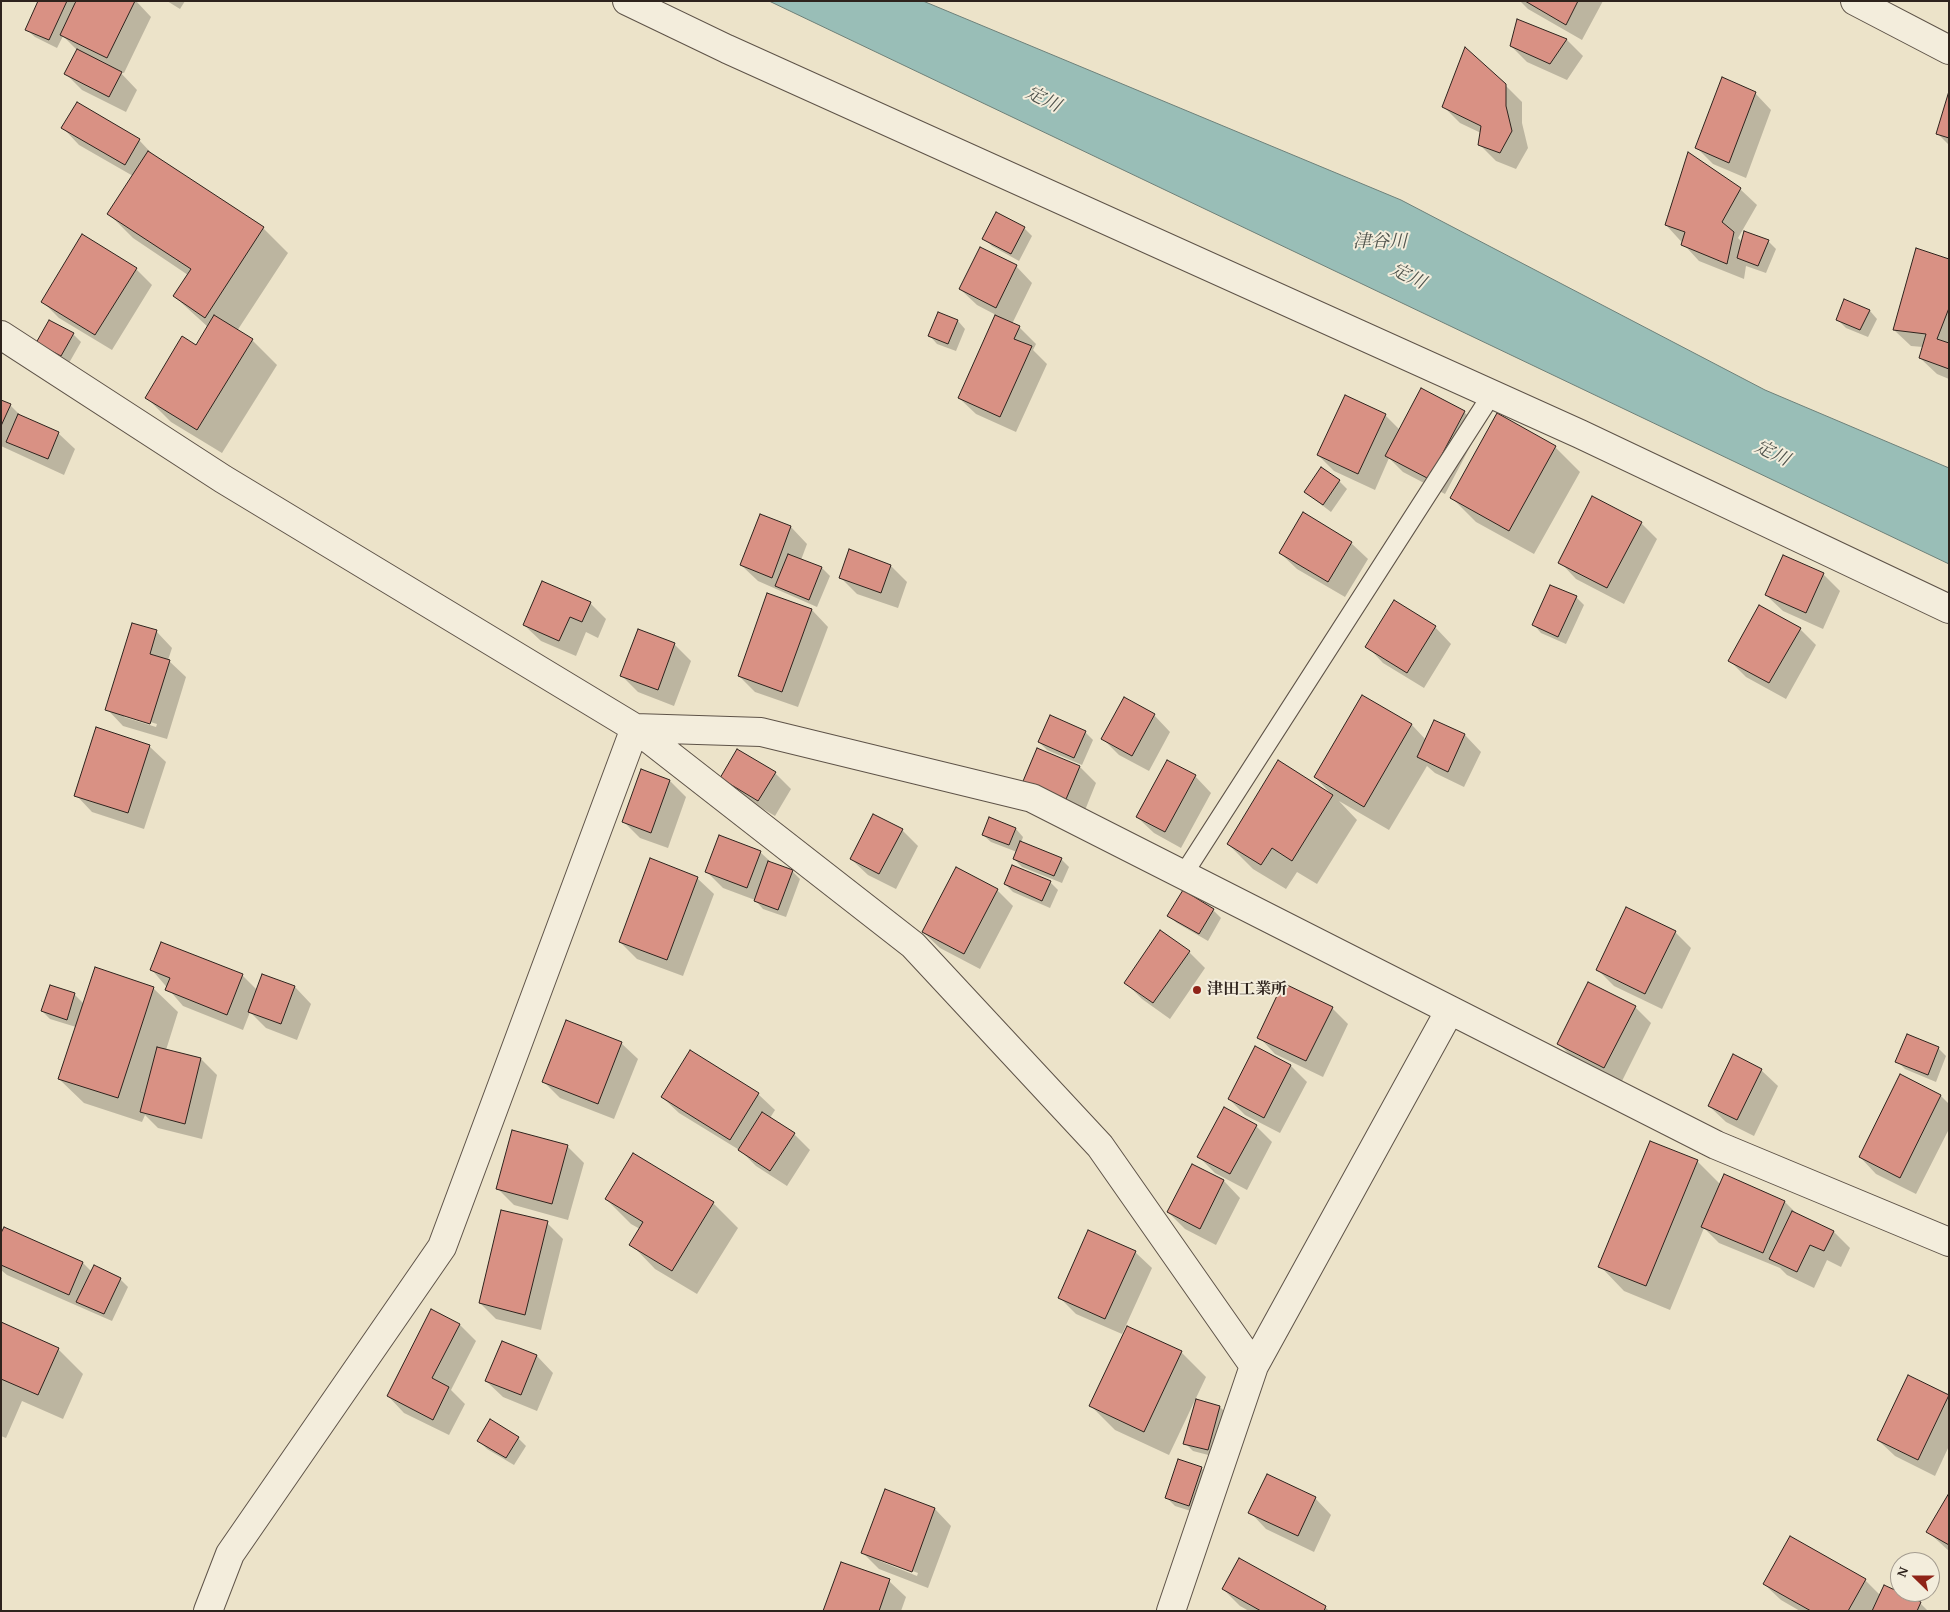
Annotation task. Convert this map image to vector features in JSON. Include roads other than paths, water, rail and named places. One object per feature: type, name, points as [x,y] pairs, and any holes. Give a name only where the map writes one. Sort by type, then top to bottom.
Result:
[{"type":"street","points":[[628,1],[727,49],[1492,394],[1949,609]]},
{"type":"street","points":[[1855,1],[1949,50]]},
{"type":"street","points":[[1,335],[223,479],[635,728],[913,945],[1100,1146],[1254,1366]]},
{"type":"street","points":[[635,728],[761,732],[1032,798],[1716,1145],[1949,1242]]},
{"type":"street","points":[[208,1611],[230,1554],[442,1248],[635,728]]},
{"type":"street","points":[[1171,1611],[1254,1366],[1450,1010]]},
{"type":"lane","points":[[1184,874],[1492,394]]},
{"type":"water","name":"津谷川","points":[[769,1],[923,1],[1401,200],[1765,390],[1949,468],[1949,564]]},
{"type":"place","name":"津田工業所","points":[[1197,990]]},
{"type":"water label","name":"定川","points":[[1043,100]]},
{"type":"water label","name":"定川","points":[[1408,277]]},
{"type":"water label","name":"定川","points":[[1772,454]]}]
